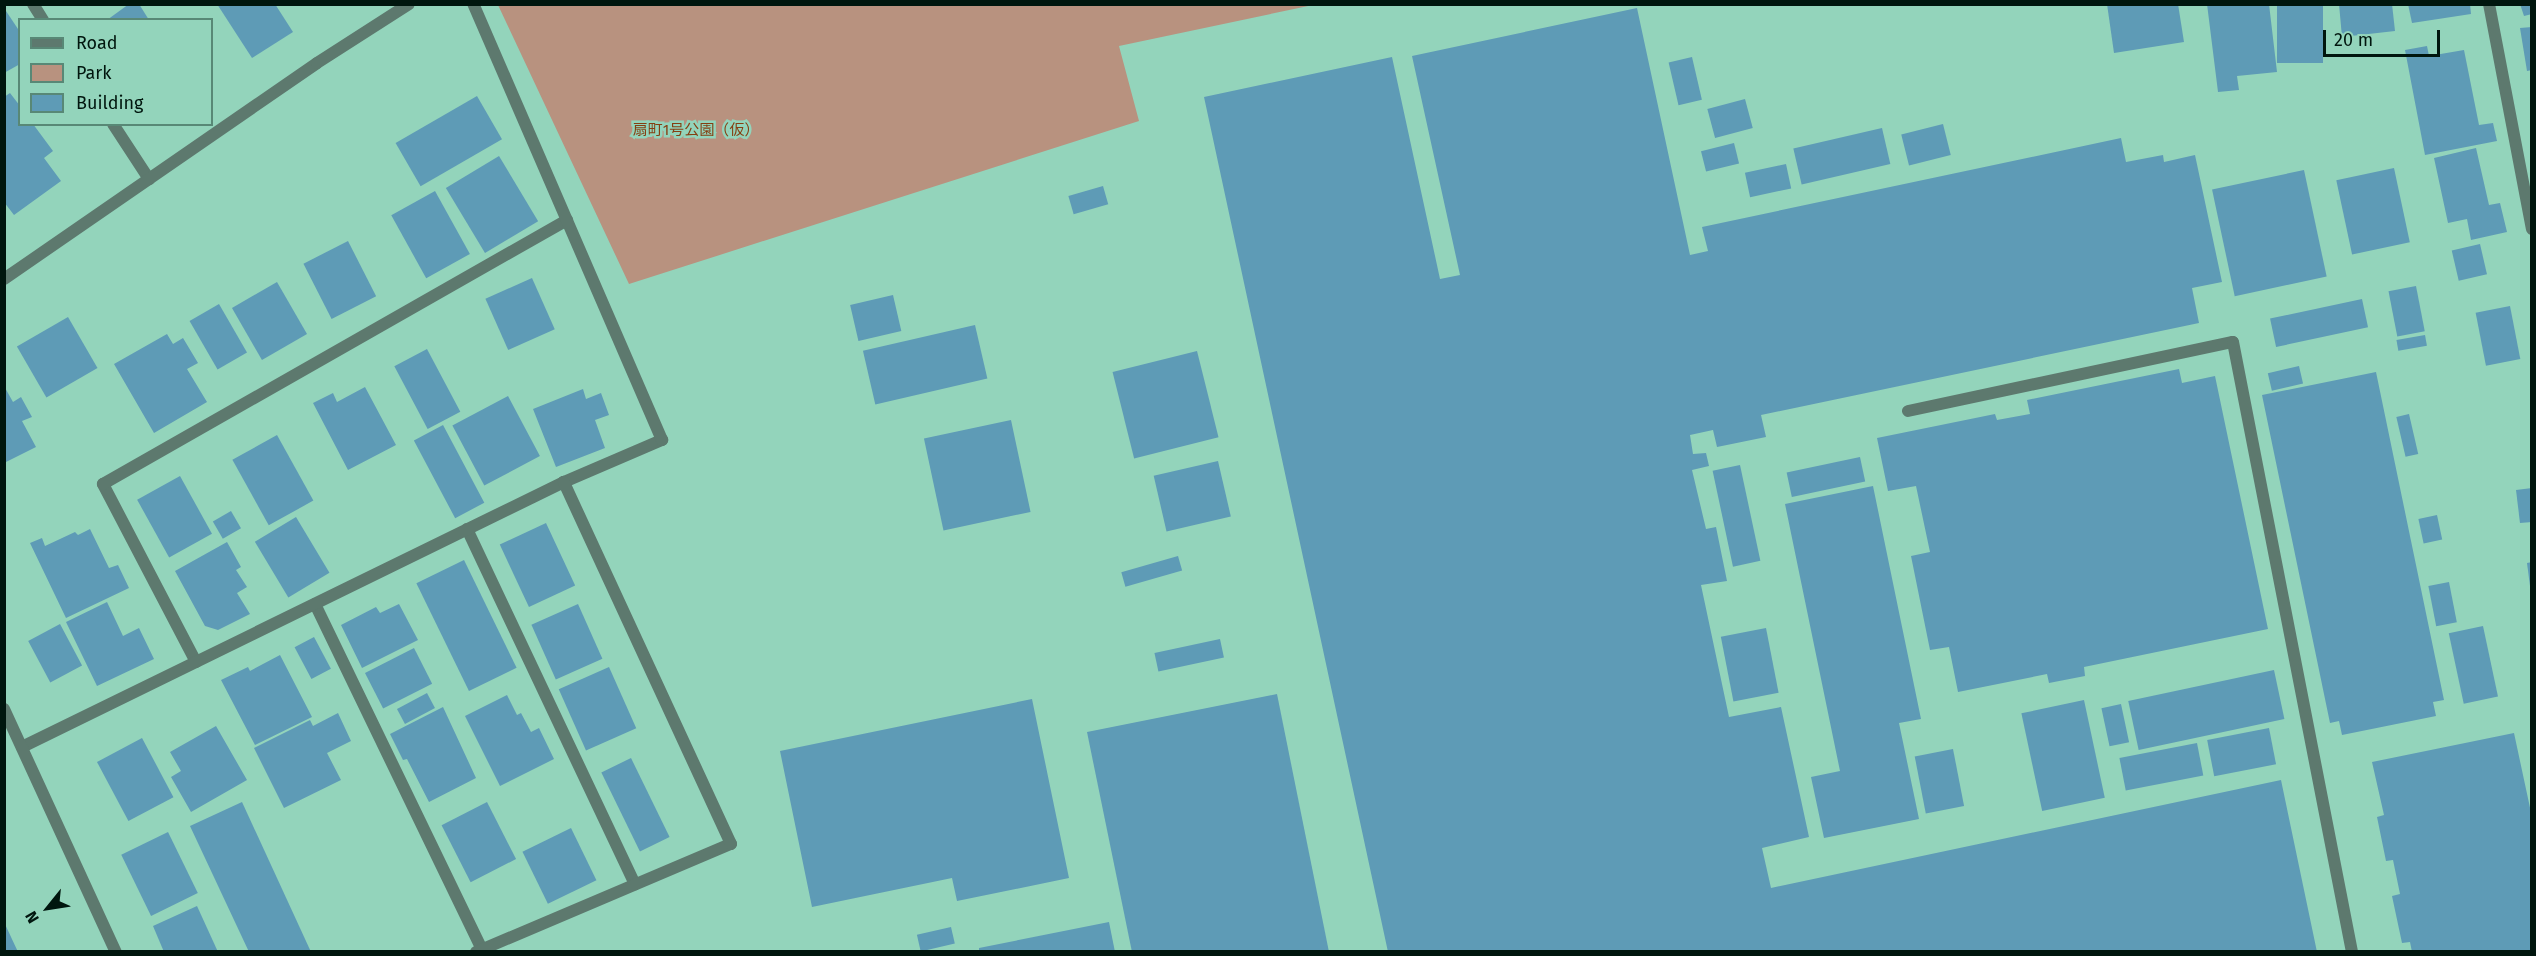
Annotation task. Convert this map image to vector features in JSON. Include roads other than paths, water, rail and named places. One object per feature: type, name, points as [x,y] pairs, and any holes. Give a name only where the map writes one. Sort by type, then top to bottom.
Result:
[{"type":"street","points":[[33,4],[42,18]]},
{"type":"street","points":[[4,279],[317,63],[409,4]]},
{"type":"street","points":[[22,747],[564,482],[662,440],[473,4]]},
{"type":"street","points":[[2488,4],[2532,229]]},
{"type":"street","points":[[114,126],[149,179]]},
{"type":"street","points":[[196,662],[103,483],[567,220]]},
{"type":"street","points":[[1908,411],[2233,342],[2352,951]]},
{"type":"street","points":[[315,604],[479,950],[731,844],[564,482]]},
{"type":"street","points":[[467,529],[635,884]]},
{"type":"street","points":[[4,709],[116,951]]},
{"type":"park label","name":"扇町1号公園（仮）","points":[[696,131]]}]
